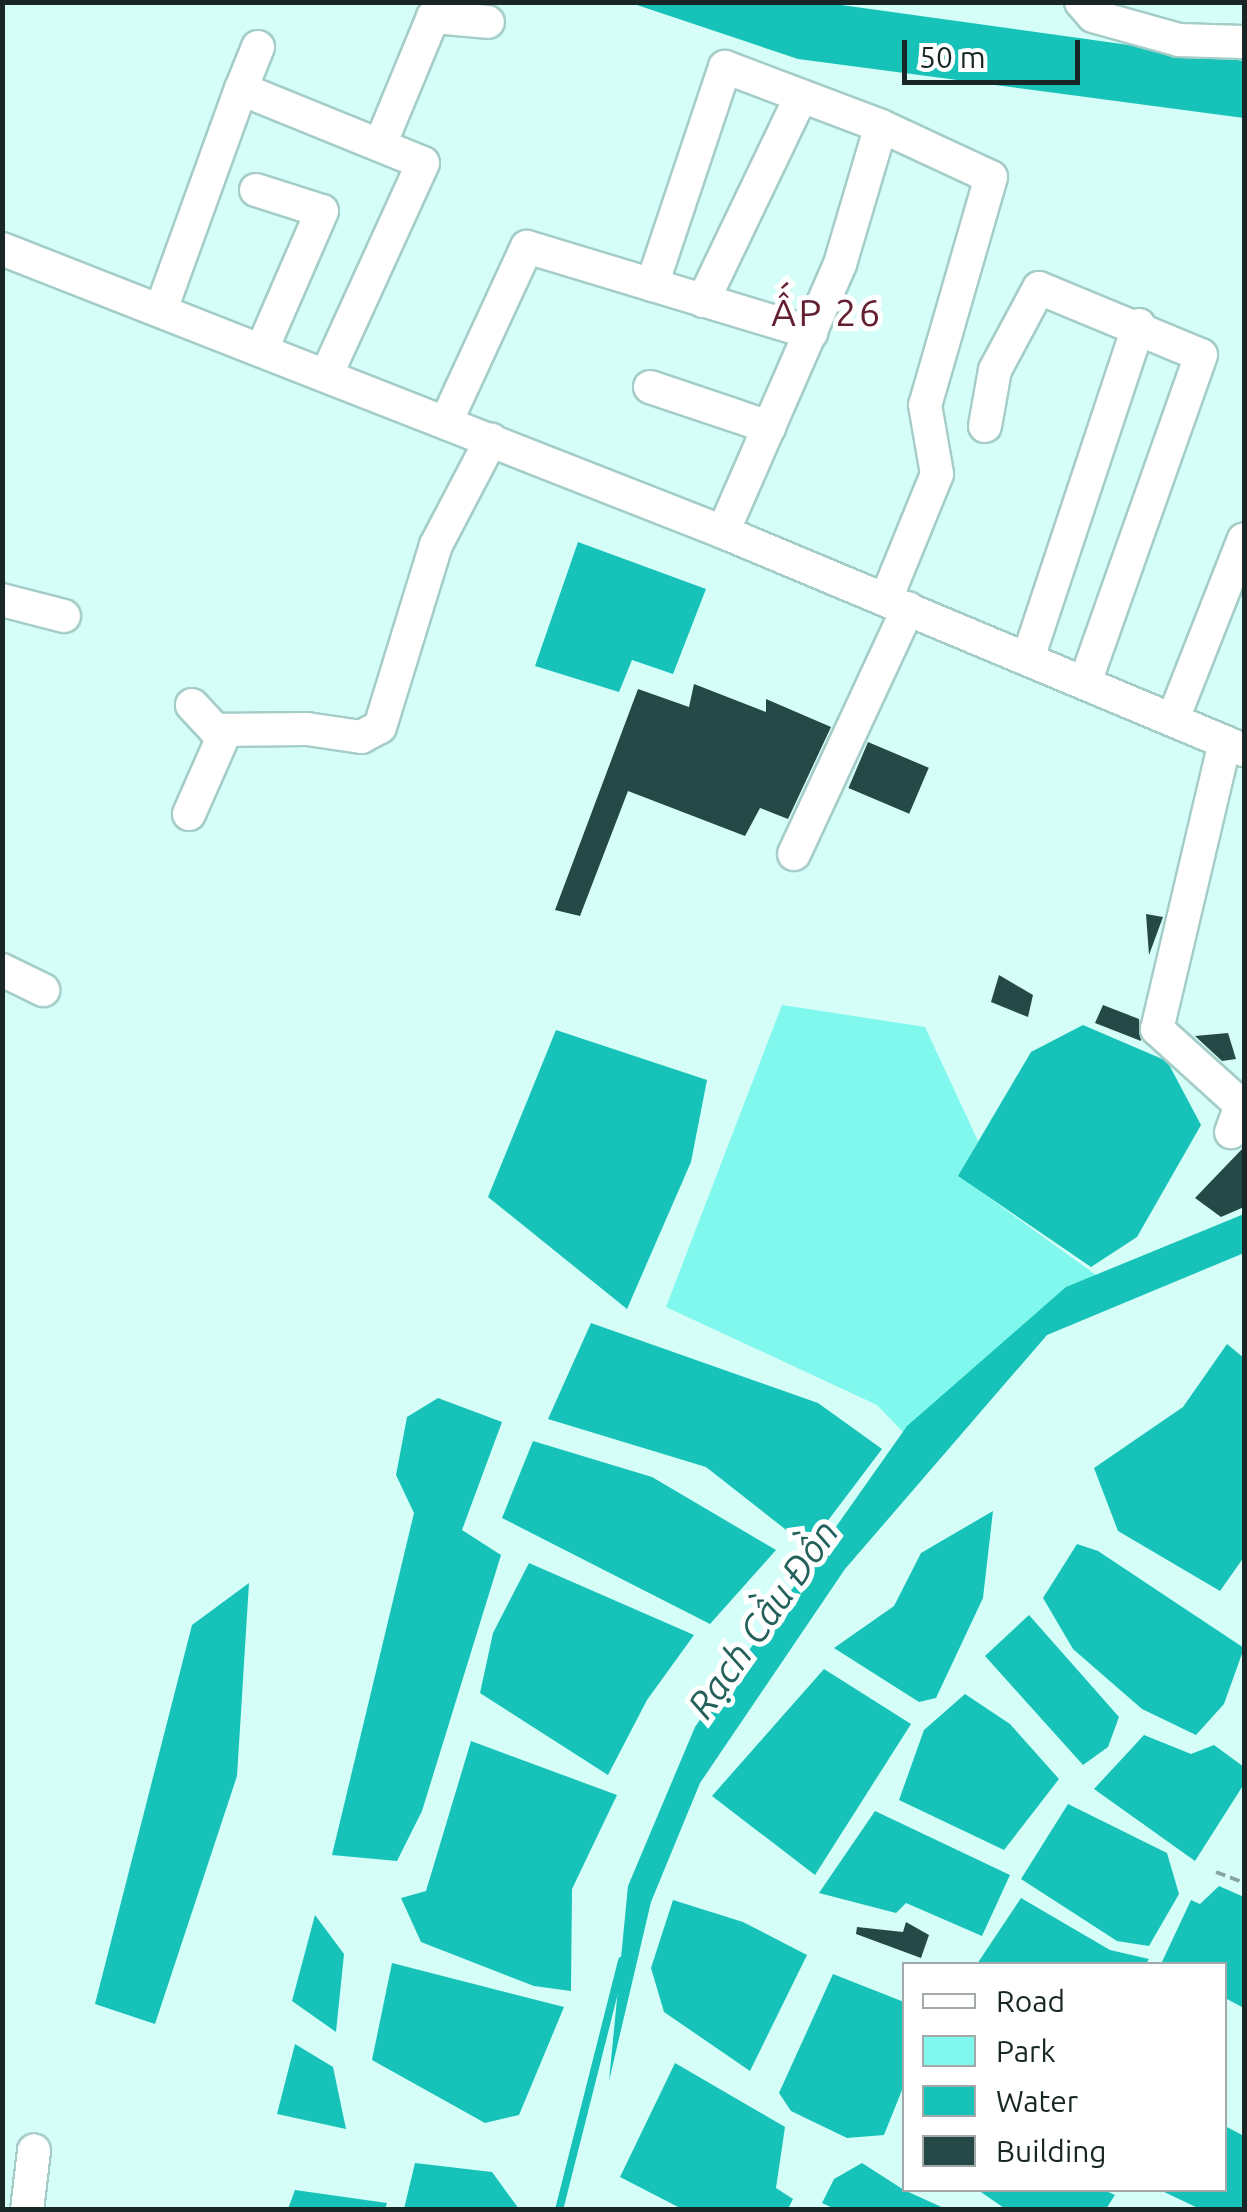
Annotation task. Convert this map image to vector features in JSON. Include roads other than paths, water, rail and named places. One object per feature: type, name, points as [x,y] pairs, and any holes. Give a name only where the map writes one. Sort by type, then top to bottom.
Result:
[{"type":"street","points":[[1081,2],[1093,16],[1180,40],[1244,42]]},
{"type":"street","points":[[380,145],[433,17],[488,22]]},
{"type":"street","points":[[162,307],[258,47]]},
{"type":"street","points":[[652,285],[725,68],[881,126],[991,177],[925,405],[937,474],[897,603],[794,854]]},
{"type":"street","points":[[241,89],[423,162],[327,374]]},
{"type":"street","points":[[704,301],[801,96]]},
{"type":"street","points":[[723,532],[840,264],[881,126]]},
{"type":"street","points":[[256,190],[322,211],[262,349]]},
{"type":"street","points":[[446,422],[528,247],[811,333]]},
{"type":"street","points":[[2,249],[162,307],[723,532],[1235,746],[1157,1029],[1241,1106],[1232,1132]]},
{"type":"street","points":[[985,426],[996,370],[1039,288],[1140,324],[1201,355],[1084,682]]},
{"type":"street","points":[[1028,658],[1140,324]]},
{"type":"street","points":[[650,386],[770,428]]},
{"type":"street","points":[[192,706],[215,730],[307,729],[360,737],[380,727],[436,545],[491,440]]},
{"type":"street","points":[[1173,719],[1244,540]]},
{"type":"street","points":[[2,600],[64,616]]},
{"type":"street","points":[[189,814],[226,730]]},
{"type":"street","points":[[2,970],[43,990]]},
{"type":"street","points":[[27,2210],[34,2150]]},
{"type":"water","points":[[631,3],[827,3],[1244,61],[1244,118],[798,59]]},
{"type":"water","points":[[578,542],[706,589],[673,674],[632,660],[619,692],[535,666]]},
{"type":"water","points":[[1083,1025],[1167,1061],[1201,1125],[1137,1237],[1091,1267],[958,1176],[1031,1052]]},
{"type":"water","points":[[556,1030],[707,1080],[691,1162],[627,1309],[488,1197]]},
{"type":"water","points":[[1244,1214],[1244,1253],[1047,1335],[845,1569],[700,1783],[651,1902],[609,2081],[628,1886],[695,1727],[907,1426],[1066,1287]]},
{"type":"water","points":[[591,1323],[818,1403],[882,1449],[808,1547],[706,1467],[548,1419]]},
{"type":"water","points":[[1227,1344],[1244,1358],[1244,1557],[1220,1591],[1118,1531],[1094,1468],[1183,1407]]},
{"type":"water","points":[[438,1398],[502,1422],[462,1530],[501,1555],[422,1811],[397,1861],[332,1855],[414,1513],[396,1475],[407,1417]]},
{"type":"water","points":[[533,1441],[652,1477],[776,1550],[710,1624],[502,1518]]},
{"type":"water","points":[[993,1511],[983,1598],[936,1698],[919,1702],[834,1648],[894,1606],[921,1553]]},
{"type":"water","points":[[1077,1544],[1098,1551],[1244,1648],[1224,1704],[1196,1735],[1142,1709],[1073,1649],[1043,1598]]},
{"type":"water","points":[[529,1563],[694,1635],[647,1700],[608,1775],[480,1693],[493,1633]]},
{"type":"water","points":[[249,1583],[237,1776],[155,2024],[95,2004],[192,1625]]},
{"type":"water","points":[[1029,1615],[1119,1717],[1108,1747],[1083,1765],[985,1656]]},
{"type":"water","points":[[824,1669],[911,1724],[815,1875],[712,1796]]},
{"type":"water","points":[[965,1694],[1010,1724],[1059,1779],[1004,1850],[899,1800],[924,1730]]},
{"type":"water","points":[[1144,1735],[1191,1754],[1214,1745],[1244,1767],[1244,1784],[1195,1861],[1094,1789]]},
{"type":"water","points":[[471,1741],[617,1795],[572,1889],[571,1991],[534,1986],[421,1942],[401,1898],[426,1891]]},
{"type":"water","points":[[1068,1804],[1167,1853],[1179,1894],[1149,1946],[1117,1941],[1021,1879]]},
{"type":"water","points":[[875,1811],[1010,1875],[982,1936],[906,1903],[896,1913],[819,1893]]},
{"type":"water","points":[[1219,1886],[1244,1897],[1244,2008],[1227,1999],[1227,1962],[1162,1962],[1191,1900],[1200,1904]]},
{"type":"water","points":[[1021,1898],[1110,1950],[1149,1959],[1147,1962],[978,1962]]},
{"type":"water","points":[[673,1900],[743,1922],[807,1955],[750,2071],[664,2012],[651,1968]]},
{"type":"water","points":[[315,1915],[344,1954],[336,2032],[292,2001]]},
{"type":"water","points":[[392,1963],[564,2007],[519,2115],[485,2123],[372,2060]]},
{"type":"water","points":[[833,1974],[902,2001],[902,2090],[884,2135],[847,2138],[791,2111],[779,2093]]},
{"type":"water","points":[[295,2044],[333,2067],[346,2129],[277,2114]]},
{"type":"water","points":[[675,2063],[785,2127],[776,2188],[793,2199],[788,2209],[682,2209],[620,2177]]},
{"type":"water","points":[[1227,2127],[1244,2136],[1244,2209],[1200,2209],[1164,2192],[1227,2192]]},
{"type":"water","points":[[415,2163],[492,2172],[519,2209],[404,2209]]},
{"type":"water","points":[[862,2163],[902,2192],[946,2209],[837,2210],[822,2203],[834,2179]]},
{"type":"water","points":[[295,2190],[387,2203],[385,2209],[288,2209]]},
{"type":"water","points":[[981,2192],[1115,2195],[1106,2209],[1007,2210]]},
{"type":"waterway","name":"Rạch Cầu Đồn","points":[[559,2210],[622,1961]]},
{"type":"district","name":"ẤP 26","points":[[827,313]]}]
